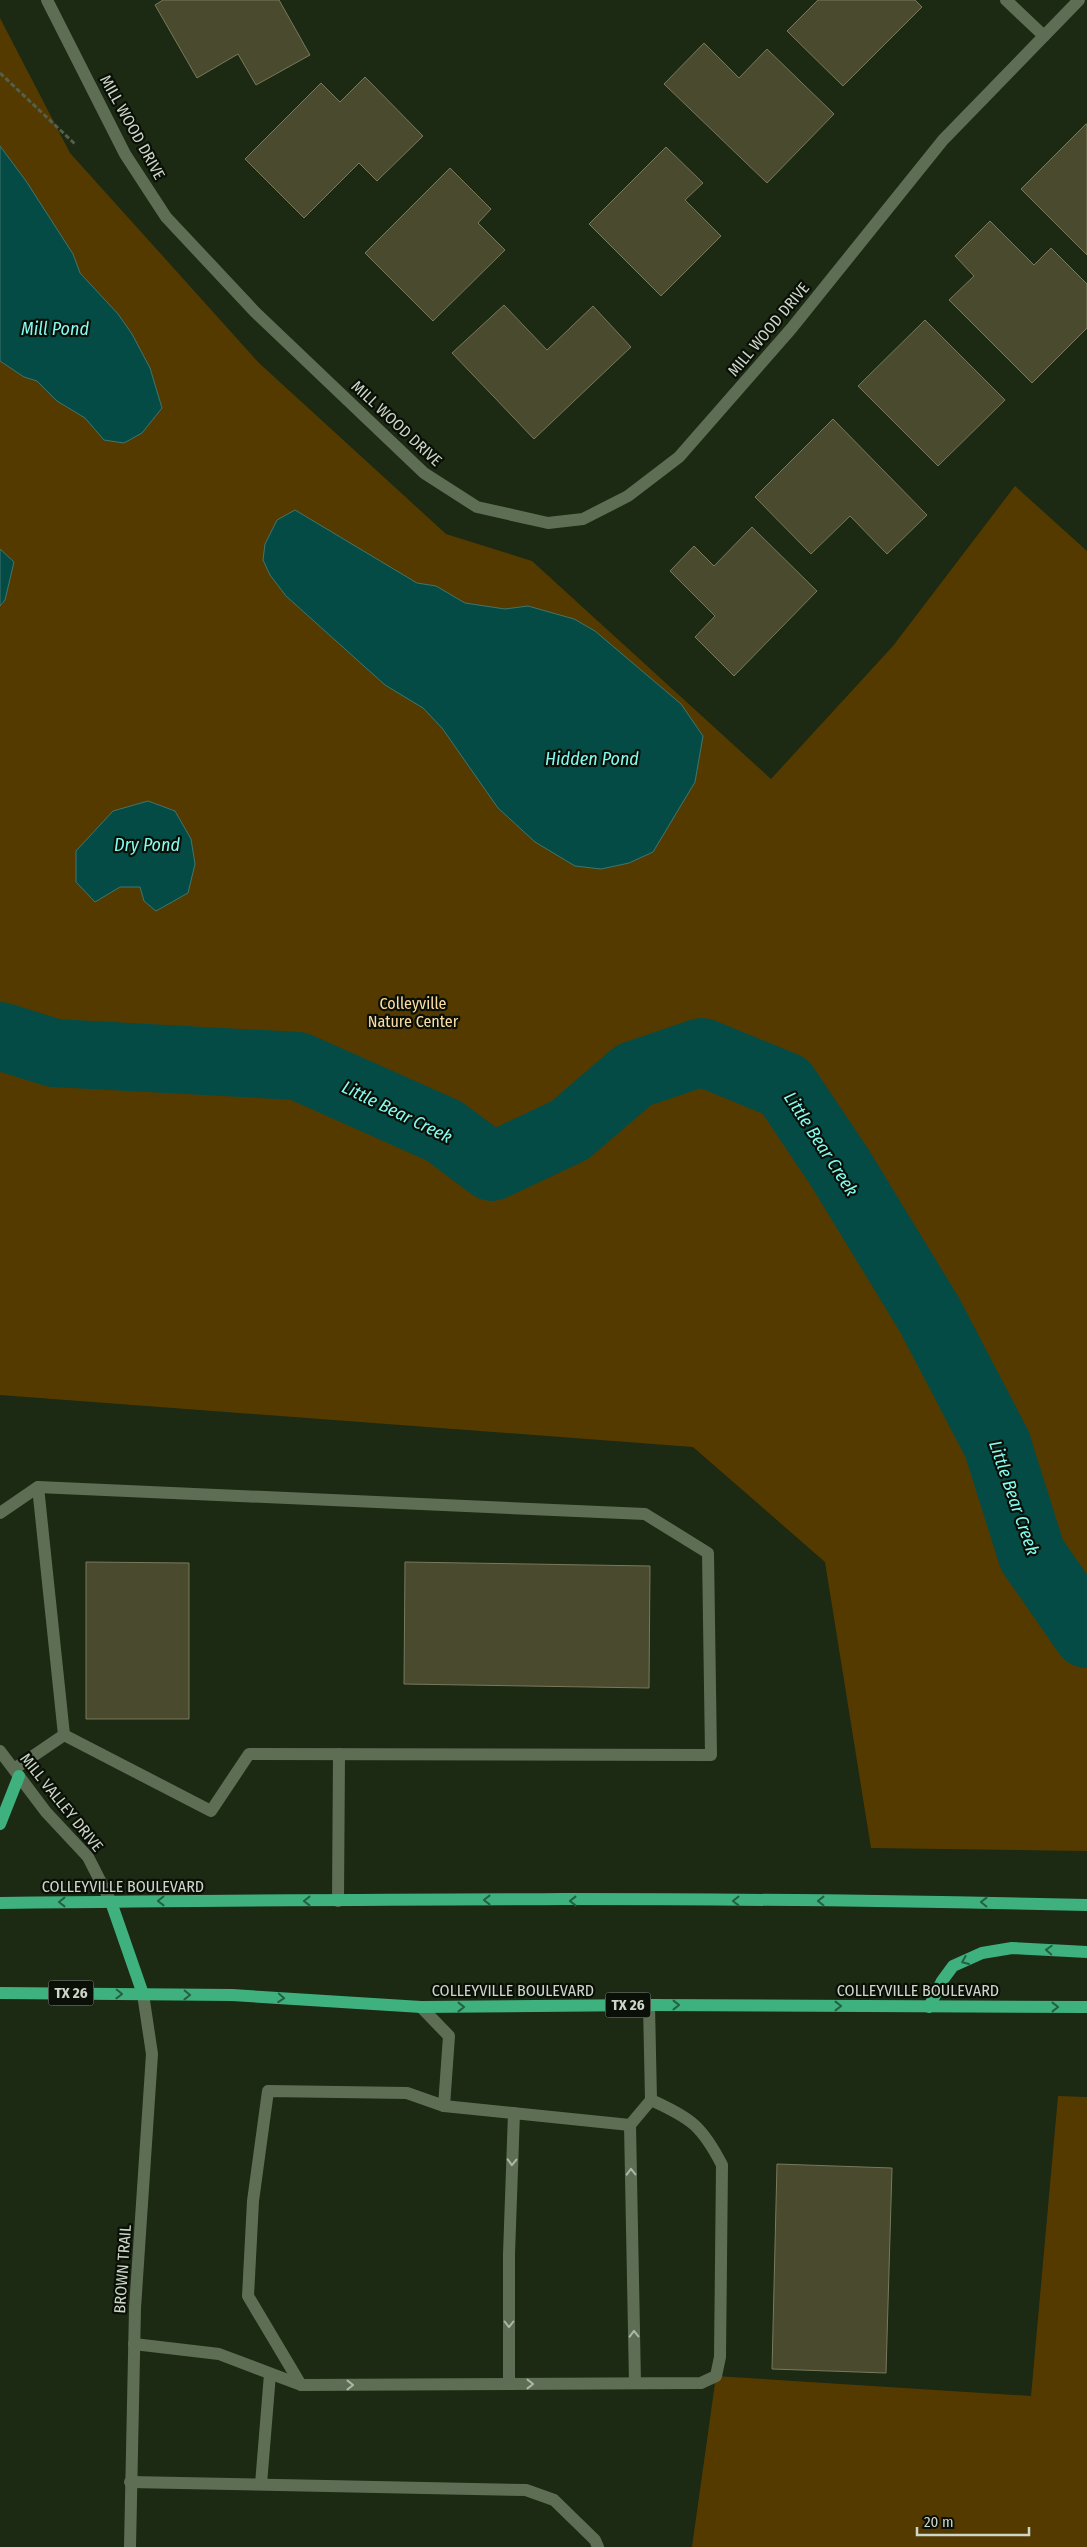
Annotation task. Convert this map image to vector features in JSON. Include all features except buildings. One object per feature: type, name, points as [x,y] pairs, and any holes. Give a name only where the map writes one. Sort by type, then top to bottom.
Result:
[{"type":"main road","points":[[0,1824],[16,1772]]},
{"type":"main road","name":"COLLEYVILLE BOULEVARD","points":[[0,1903],[338,1901],[1032,1903],[1087,1905]]},
{"type":"main road","points":[[111,1902],[143,1994]]},
{"type":"main road","points":[[929,2007],[942,1981],[953,1966],[982,1954],[1012,1948],[1087,1952]]},
{"type":"main road","name":"COLLEYVILLE BOULEVARD","points":[[0,1992],[232,1995],[422,2007],[649,2005],[1087,2007]]},
{"type":"street","name":"MILL WOOD DRIVE","points":[[48,0],[125,154],[166,217],[255,312],[424,473],[477,507],[548,523],[583,519],[628,496],[678,457],[791,329],[943,140],[1079,0]]},
{"type":"street","points":[[1006,0],[1044,36]]},
{"type":"street","points":[[0,1512],[38,1487],[645,1514],[708,1553],[711,1754],[249,1754],[211,1811],[64,1735]]},
{"type":"street","points":[[38,1487],[64,1735]]},
{"type":"street","points":[[16,1772],[64,1735]]},
{"type":"street","name":"MILL VALLEY DRIVE","points":[[0,1750],[46,1812],[88,1857],[111,1902]]},
{"type":"street","points":[[338,1901],[339,1754]]},
{"type":"street","name":"BROWN TRAIL","points":[[130,2547],[134,2344],[152,2054],[143,1994]]},
{"type":"street","points":[[636,2383],[630,2125],[651,2100],[649,2005]]},
{"type":"street","points":[[422,2007],[450,2036],[444,2106]]},
{"type":"street","points":[[301,2385],[248,2296],[253,2201],[268,2091],[407,2093],[444,2106],[630,2125]]},
{"type":"street","points":[[134,2344],[219,2354],[301,2385],[701,2383],[716,2376],[720,2357],[722,2165],[708,2140],[683,2115],[651,2100]]},
{"type":"street","points":[[509,2384],[509,2254],[514,2113]]},
{"type":"street","points":[[261,2484],[270,2374]]},
{"type":"street","points":[[130,2482],[526,2490],[554,2500],[580,2525],[598,2547]]},
{"type":"path","points":[[0,73],[76,144]]},
{"type":"green space","name":"Colleyville Nature Center","points":[[0,18],[70,153],[259,363],[446,534],[532,561],[771,779],[893,646],[1015,486],[1087,551],[1087,1851],[871,1848],[825,1562],[693,1447],[0,1395]]},
{"type":"green space","points":[[1058,2096],[1087,2097],[1087,2547],[692,2547],[716,2376],[1031,2396]]},
{"type":"water","name":"Mill Pond","points":[[0,146],[26,181],[73,254],[80,273],[118,314],[132,334],[150,368],[162,408],[142,433],[124,443],[104,440],[85,418],[57,401],[37,381],[24,377],[0,361]]},
{"type":"water","name":"Hidden Pond","points":[[295,510],[417,583],[436,586],[465,603],[505,609],[528,606],[574,619],[595,631],[681,704],[703,736],[695,782],[653,852],[629,863],[601,869],[575,866],[535,842],[498,808],[442,728],[423,708],[385,685],[286,596],[270,575],[263,560],[265,544],[277,520]]},
{"type":"water","points":[[0,549],[14,562],[5,600],[0,606]]},
{"type":"water","name":"Dry Pond","points":[[148,801],[175,811],[191,839],[195,864],[188,893],[156,911],[144,901],[140,887],[120,887],[95,902],[76,882],[76,851],[113,811]]},
{"type":"waterway","name":"Little Bear Creek","points":[[0,1036],[54,1053],[298,1066],[444,1131],[492,1167],[570,1130],[634,1075],[702,1052],[785,1086],[840,1168],[929,1314],[997,1444],[1032,1555],[1087,1634]]}]
